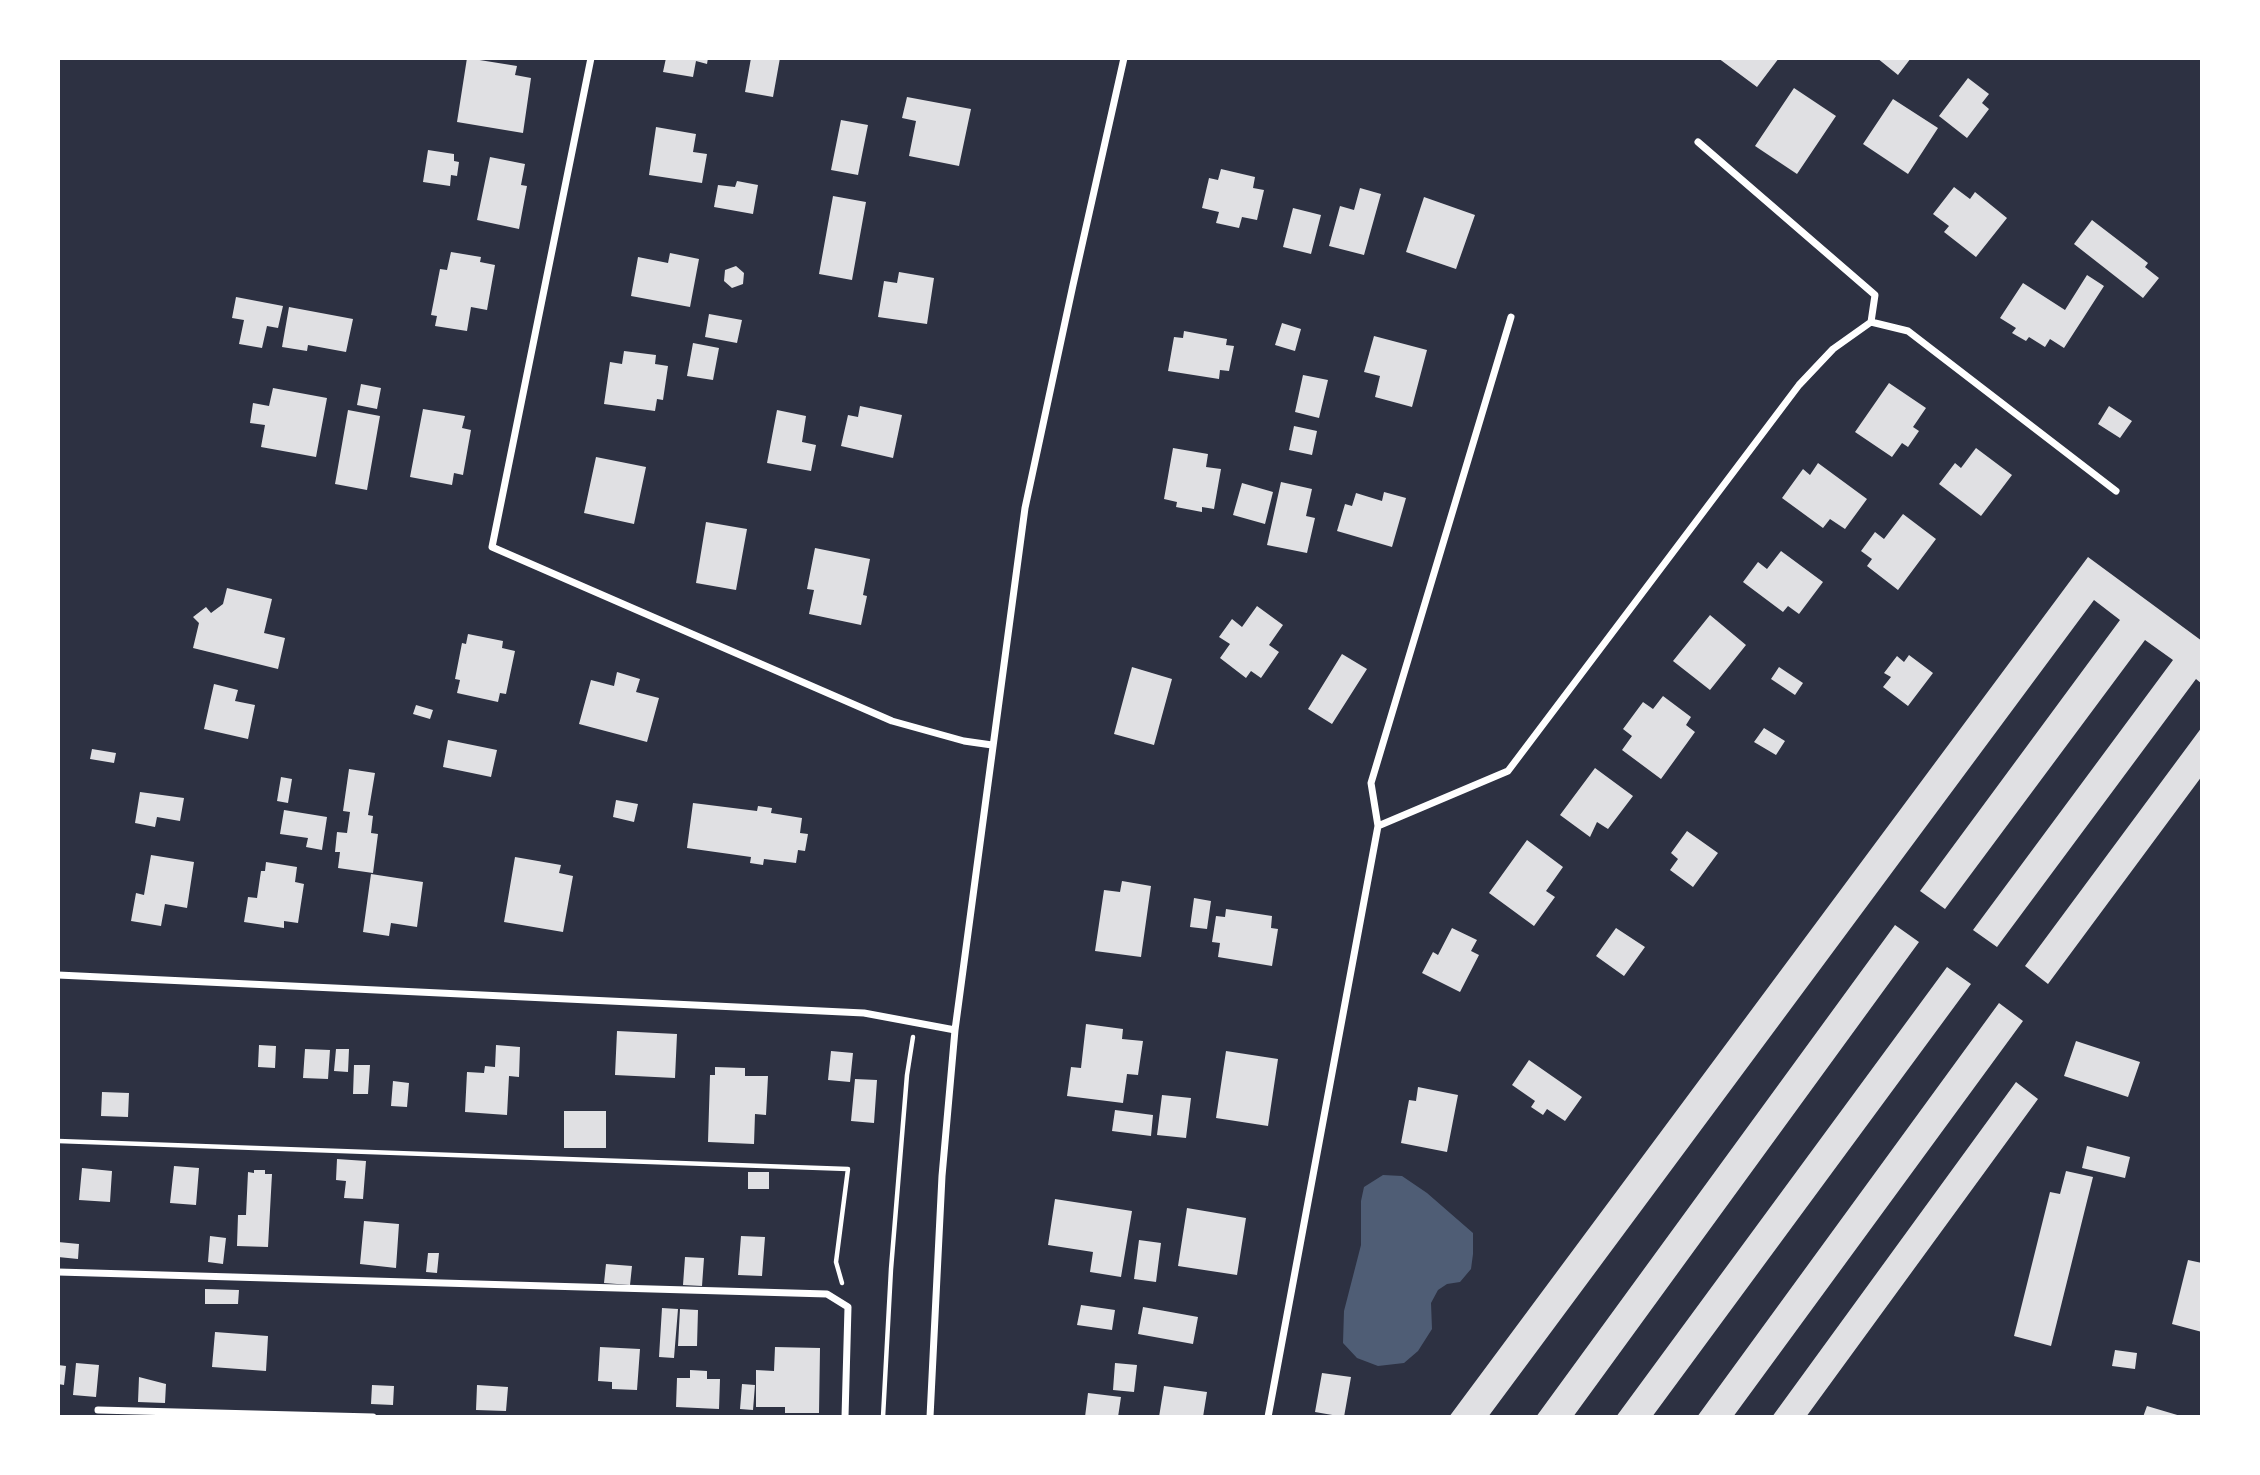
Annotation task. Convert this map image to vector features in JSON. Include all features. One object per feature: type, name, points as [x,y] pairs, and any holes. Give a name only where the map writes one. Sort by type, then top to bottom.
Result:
[{"type":"street","points":[[591,58],[492,547],[892,721],[964,741],[992,745]]},
{"type":"street","points":[[930,1417],[942,1176],[955,1030],[1025,508],[1124,58]]},
{"type":"street","points":[[1378,826],[1508,771],[1799,385],[1833,349],[1871,322],[1875,295],[1698,142]]},
{"type":"street","points":[[1268,1417],[1378,826],[1371,783],[1511,317]]},
{"type":"street","points":[[1871,322],[1909,331],[2116,491]]},
{"type":"street","points":[[58,975],[864,1013],[955,1030]]},
{"type":"street","points":[[58,1272],[827,1294],[848,1307],[845,1417]]},
{"type":"street","points":[[98,1410],[373,1417]]},
{"type":"path","points":[[883,1417],[892,1255],[907,1075],[916,1023]]},
{"type":"path","points":[[58,1140],[848,1169],[836,1262],[848,1307]]},
{"type":"water","points":[[1383,1175],[1402,1176],[1427,1193],[1473,1233],[1473,1254],[1471,1269],[1460,1282],[1447,1284],[1438,1290],[1431,1303],[1432,1329],[1418,1351],[1404,1363],[1378,1366],[1357,1358],[1343,1343],[1344,1311],[1361,1245],[1361,1201],[1364,1187]]},
{"type":"building","points":[[467,58],[517,66],[515,75],[531,78],[523,133],[457,122]]},
{"type":"building","points":[[666,58],[708,58],[707,64],[696,61],[693,77],[663,72]]},
{"type":"building","points":[[751,58],[780,58],[773,97],[745,92]]},
{"type":"building","points":[[1718,58],[1779,58],[1757,87]]},
{"type":"building","points":[[1877,58],[1911,58],[1898,75]]},
{"type":"building","points":[[1968,78],[1989,94],[1982,103],[1989,109],[1967,138],[1939,116]]},
{"type":"building","points":[[1794,88],[1836,116],[1797,174],[1755,146]]},
{"type":"building","points":[[907,97],[971,109],[959,166],[909,156],[916,121],[902,118]]},
{"type":"building","points":[[1893,99],[1938,128],[1908,174],[1863,144]]},
{"type":"building","points":[[841,120],[868,125],[858,175],[831,170]]},
{"type":"building","points":[[656,127],[696,134],[693,152],[707,154],[702,183],[649,175]]},
{"type":"building","points":[[428,150],[454,154],[454,161],[459,162],[457,176],[451,175],[450,186],[423,182]]},
{"type":"building","points":[[490,157],[525,164],[521,185],[527,186],[519,229],[477,220]]},
{"type":"building","points":[[1221,169],[1255,177],[1253,188],[1264,190],[1257,220],[1242,217],[1239,228],[1216,223],[1219,212],[1202,208],[1209,178],[1218,180]]},
{"type":"building","points":[[737,181],[758,185],[753,214],[714,207],[718,185],[735,187]]},
{"type":"building","points":[[1954,187],[1970,199],[1975,192],[2007,218],[1976,257],[1944,232],[1949,226],[1933,214]]},
{"type":"building","points":[[1360,188],[1381,194],[1364,255],[1329,246],[1340,206],[1354,210]]},
{"type":"building","points":[[833,196],[866,202],[852,280],[819,274]]},
{"type":"building","points":[[1424,197],[1475,215],[1456,269],[1406,252]]},
{"type":"building","points":[[1293,208],[1321,215],[1311,254],[1283,247]]},
{"type":"building","points":[[2092,220],[2148,263],[2145,267],[2159,278],[2143,298],[2074,244]]},
{"type":"building","points":[[451,252],[481,257],[480,262],[495,265],[487,310],[471,307],[467,331],[435,326],[437,316],[431,315],[440,269],[447,270]]},
{"type":"building","points":[[670,253],[699,259],[690,307],[631,296],[638,257],[668,263]]},
{"type":"building","points":[[736,266],[744,273],[743,284],[732,288],[724,281],[725,270]]},
{"type":"building","points":[[899,272],[934,278],[927,324],[878,317],[884,281],[897,283]]},
{"type":"building","points":[[2087,275],[2104,286],[2064,348],[2050,339],[2045,347],[2029,337],[2026,341],[2012,333],[2016,328],[2000,318],[2023,283],[2065,310]]},
{"type":"building","points":[[236,297],[283,306],[278,328],[267,326],[262,348],[239,344],[244,320],[232,318]]},
{"type":"building","points":[[289,307],[353,319],[346,352],[308,345],[307,351],[282,347]]},
{"type":"building","points":[[709,314],[742,320],[737,343],[705,337]]},
{"type":"building","points":[[1282,323],[1301,329],[1295,351],[1275,345]]},
{"type":"building","points":[[1184,331],[1227,339],[1226,345],[1234,346],[1229,371],[1220,370],[1219,379],[1168,371],[1174,337],[1183,338]]},
{"type":"building","points":[[1374,336],[1427,350],[1412,407],[1375,397],[1380,376],[1364,372]]},
{"type":"building","points":[[693,343],[719,348],[713,380],[687,376]]},
{"type":"building","points":[[624,351],[656,355],[655,364],[668,366],[663,400],[657,399],[655,411],[604,404],[610,362],[622,364]]},
{"type":"building","points":[[1303,375],[1328,380],[1319,418],[1295,412]]},
{"type":"building","points":[[1889,383],[1926,408],[1913,427],[1919,431],[1908,447],[1902,443],[1892,457],[1855,432]]},
{"type":"building","points":[[361,384],[381,388],[377,409],[357,405]]},
{"type":"building","points":[[273,388],[327,398],[316,457],[261,447],[265,425],[250,423],[253,403],[269,406]]},
{"type":"building","points":[[860,406],[902,415],[893,458],[841,446],[848,415],[858,417]]},
{"type":"building","points":[[2109,406],[2132,421],[2120,438],[2098,424]]},
{"type":"building","points":[[423,409],[465,416],[462,428],[471,430],[463,475],[454,473],[452,485],[410,477]]},
{"type":"building","points":[[348,410],[380,416],[367,490],[335,484]]},
{"type":"building","points":[[777,410],[806,416],[802,442],[816,445],[811,471],[767,463]]},
{"type":"building","points":[[1294,426],[1317,431],[1312,455],[1289,450]]},
{"type":"building","points":[[1173,448],[1208,454],[1206,467],[1221,469],[1214,509],[1202,507],[1202,512],[1176,507],[1177,502],[1164,499]]},
{"type":"building","points":[[1976,448],[2012,475],[1981,516],[1939,484],[1955,463],[1961,468]]},
{"type":"building","points":[[596,457],[646,467],[634,524],[584,513]]},
{"type":"building","points":[[1818,463],[1867,499],[1845,529],[1830,519],[1823,528],[1782,498],[1803,469],[1810,475]]},
{"type":"building","points":[[1281,482],[1312,489],[1306,516],[1315,518],[1307,553],[1267,545]]},
{"type":"building","points":[[1242,483],[1273,492],[1265,524],[1233,515]]},
{"type":"building","points":[[1384,492],[1406,498],[1392,547],[1337,531],[1345,504],[1352,506],[1356,493],[1382,501]]},
{"type":"building","points":[[1903,514],[1936,539],[1898,590],[1867,566],[1872,559],[1861,551],[1875,532],[1884,539]]},
{"type":"building","points":[[706,522],[747,529],[736,590],[696,583]]},
{"type":"building","points":[[815,548],[870,559],[861,625],[809,614],[814,590],[807,589]]},
{"type":"building","points":[[1781,551],[1823,582],[1799,614],[1788,606],[1783,612],[1743,582],[1758,562],[1767,569]]},
{"type":"building","points":[[2088,557],[2202,641],[2202,684],[2196,679],[1997,947],[1973,930],[2173,660],[2145,640],[1945,909],[1920,891],[2120,620],[2094,600],[1488,1417],[1449,1417]]},
{"type":"building","points":[[227,588],[272,599],[264,633],[285,638],[278,669],[193,648],[199,623],[193,617],[206,607],[211,613],[223,604]]},
{"type":"building","points":[[1257,606],[1283,625],[1269,645],[1279,652],[1261,678],[1251,671],[1246,678],[1220,658],[1230,644],[1219,637],[1232,619],[1242,627]]},
{"type":"building","points":[[1710,615],[1746,645],[1710,690],[1673,661]]},
{"type":"building","points":[[468,634],[503,641],[502,648],[515,651],[506,694],[500,693],[498,702],[457,693],[460,680],[455,679],[462,643],[466,644]]},
{"type":"building","points":[[1342,654],[1367,669],[1332,724],[1308,709]]},
{"type":"building","points":[[1909,655],[1933,673],[1908,706],[1883,687],[1891,677],[1884,673],[1897,656],[1904,662]]},
{"type":"building","points":[[1132,667],[1172,679],[1154,745],[1114,734]]},
{"type":"building","points":[[1779,667],[1803,683],[1795,695],[1771,679]]},
{"type":"building","points":[[617,672],[640,679],[636,692],[659,698],[647,742],[579,724],[591,680],[614,686]]},
{"type":"building","points":[[214,684],[238,690],[235,701],[255,705],[248,739],[204,729]]},
{"type":"building","points":[[1663,696],[1691,717],[1686,725],[1695,732],[1661,779],[1622,750],[1632,736],[1623,729],[1643,702],[1653,709]]},
{"type":"building","points":[[416,705],[433,710],[430,719],[413,714]]},
{"type":"building","points":[[2202,727],[2202,776],[2048,984],[2025,966]]},
{"type":"building","points":[[1764,728],[1785,741],[1776,755],[1754,742]]},
{"type":"building","points":[[448,740],[497,750],[491,777],[443,767]]},
{"type":"building","points":[[92,749],[116,753],[114,763],[90,759]]},
{"type":"building","points":[[1595,768],[1633,796],[1608,829],[1597,822],[1590,837],[1560,815]]},
{"type":"building","points":[[349,769],[375,773],[368,815],[373,816],[371,833],[378,834],[373,873],[338,868],[340,852],[335,852],[337,832],[347,833],[350,812],[343,811]]},
{"type":"building","points":[[281,777],[292,779],[288,803],[277,801]]},
{"type":"building","points":[[140,792],[184,798],[180,821],[157,817],[155,827],[135,823]]},
{"type":"building","points":[[616,800],[638,804],[634,822],[613,817]]},
{"type":"building","points":[[693,803],[757,811],[758,806],[772,808],[771,813],[802,818],[800,833],[808,834],[805,851],[798,850],[796,863],[764,859],[763,865],[750,863],[751,857],[687,848]]},
{"type":"building","points":[[284,810],[327,817],[322,850],[306,847],[308,838],[280,834]]},
{"type":"building","points":[[1687,831],[1718,853],[1693,887],[1670,870],[1678,859],[1671,853]]},
{"type":"building","points":[[1527,840],[1563,867],[1546,891],[1555,897],[1534,926],[1489,893]]},
{"type":"building","points":[[151,855],[194,862],[187,908],[165,904],[161,926],[131,921],[136,893],[144,895]]},
{"type":"building","points":[[515,857],[561,865],[559,873],[573,876],[563,932],[504,922]]},
{"type":"building","points":[[266,862],[297,867],[295,882],[304,884],[298,923],[284,921],[284,928],[244,922],[248,897],[257,898],[261,871],[265,871]]},
{"type":"building","points":[[371,874],[423,882],[417,927],[391,923],[389,936],[363,932]]},
{"type":"building","points":[[1122,881],[1151,886],[1141,957],[1095,951],[1104,890],[1120,892]]},
{"type":"building","points":[[1194,898],[1211,901],[1207,929],[1190,927]]},
{"type":"building","points":[[1226,909],[1272,916],[1271,928],[1278,929],[1272,966],[1218,957],[1220,943],[1212,942],[1216,916],[1225,917]]},
{"type":"building","points":[[1895,925],[1919,942],[1573,1417],[1536,1417]]},
{"type":"building","points":[[1452,928],[1477,940],[1471,951],[1479,955],[1460,992],[1422,973],[1433,952],[1438,955]]},
{"type":"building","points":[[1616,928],[1645,947],[1624,976],[1596,956]]},
{"type":"building","points":[[1947,967],[1971,984],[1652,1417],[1616,1417]]},
{"type":"building","points":[[1999,1003],[2023,1021],[1733,1417],[1697,1417]]},
{"type":"building","points":[[1086,1024],[1123,1029],[1122,1039],[1143,1041],[1138,1075],[1127,1074],[1123,1103],[1067,1096],[1071,1067],[1081,1068]]},
{"type":"building","points":[[617,1031],[677,1034],[675,1078],[615,1075]]},
{"type":"building","points":[[2076,1041],[2140,1062],[2128,1097],[2064,1076]]},
{"type":"building","points":[[259,1045],[276,1046],[275,1068],[258,1067]]},
{"type":"building","points":[[496,1045],[520,1047],[519,1077],[509,1076],[507,1115],[465,1112],[467,1072],[484,1073],[485,1066],[495,1067]]},
{"type":"building","points":[[305,1049],[330,1050],[328,1079],[303,1078]]},
{"type":"building","points":[[336,1049],[349,1049],[348,1072],[334,1071]]},
{"type":"building","points":[[831,1051],[853,1053],[850,1082],[828,1080]]},
{"type":"building","points":[[1226,1051],[1278,1059],[1268,1126],[1216,1118]]},
{"type":"building","points":[[1529,1060],[1582,1097],[1565,1121],[1547,1109],[1543,1115],[1531,1107],[1535,1101],[1512,1085]]},
{"type":"building","points":[[354,1065],[370,1065],[368,1094],[353,1094]]},
{"type":"building","points":[[715,1067],[745,1068],[745,1076],[768,1076],[766,1115],[755,1114],[754,1144],[708,1142],[710,1075],[715,1075]]},
{"type":"building","points":[[855,1079],[877,1080],[874,1123],[851,1121]]},
{"type":"building","points":[[393,1081],[409,1083],[407,1107],[391,1106]]},
{"type":"building","points":[[2016,1082],[2038,1099],[1806,1417],[1772,1417]]},
{"type":"building","points":[[1418,1087],[1458,1095],[1447,1152],[1401,1143],[1409,1100],[1416,1101]]},
{"type":"building","points":[[102,1092],[129,1093],[128,1117],[101,1116]]},
{"type":"building","points":[[1162,1095],[1191,1098],[1186,1138],[1157,1135]]},
{"type":"building","points":[[1115,1110],[1153,1115],[1151,1136],[1112,1131]]},
{"type":"building","points":[[564,1111],[606,1111],[606,1148],[564,1148]]},
{"type":"building","points":[[2087,1146],[2130,1157],[2125,1178],[2082,1168]]},
{"type":"building","points":[[337,1159],[366,1161],[363,1199],[344,1198],[346,1181],[336,1180]]},
{"type":"building","points":[[174,1166],[199,1168],[196,1205],[170,1203]]},
{"type":"building","points":[[82,1168],[112,1171],[110,1202],[79,1200]]},
{"type":"building","points":[[254,1170],[265,1170],[265,1174],[272,1174],[268,1247],[237,1246],[238,1215],[246,1215],[248,1172],[254,1173]]},
{"type":"building","points":[[2066,1171],[2093,1177],[2051,1346],[2014,1336],[2050,1192],[2060,1194]]},
{"type":"building","points":[[748,1172],[769,1172],[769,1189],[748,1189]]},
{"type":"building","points":[[1055,1199],[1132,1211],[1121,1277],[1090,1272],[1093,1252],[1048,1245]]},
{"type":"building","points":[[1187,1208],[1246,1218],[1237,1275],[1178,1266]]},
{"type":"building","points":[[364,1221],[399,1224],[396,1268],[360,1264]]},
{"type":"building","points":[[210,1236],[226,1238],[223,1264],[208,1262]]},
{"type":"building","points":[[741,1236],[765,1237],[762,1276],[738,1275]]},
{"type":"building","points":[[1139,1240],[1161,1243],[1156,1282],[1134,1279]]},
{"type":"building","points":[[58,1242],[79,1244],[78,1259],[58,1257]]},
{"type":"building","points":[[428,1253],[439,1253],[437,1273],[426,1272]]},
{"type":"building","points":[[685,1257],[704,1258],[702,1286],[683,1285]]},
{"type":"building","points":[[2188,1260],[2202,1263],[2202,1332],[2172,1324]]},
{"type":"building","points":[[606,1264],[632,1266],[630,1285],[604,1283]]},
{"type":"building","points":[[205,1289],[239,1290],[238,1304],[205,1304]]},
{"type":"building","points":[[1081,1305],[1115,1310],[1112,1330],[1077,1325]]},
{"type":"building","points":[[1143,1307],[1198,1317],[1193,1344],[1138,1334]]},
{"type":"building","points":[[662,1308],[678,1309],[674,1358],[659,1357]]},
{"type":"building","points":[[680,1309],[698,1310],[697,1346],[678,1346]]},
{"type":"building","points":[[215,1332],[268,1336],[266,1371],[212,1367]]},
{"type":"building","points":[[600,1347],[640,1349],[637,1390],[612,1389],[612,1382],[598,1381]]},
{"type":"building","points":[[775,1347],[820,1348],[819,1413],[785,1413],[785,1407],[756,1407],[756,1370],[774,1371]]},
{"type":"building","points":[[2115,1350],[2137,1353],[2135,1369],[2112,1366]]},
{"type":"building","points":[[76,1363],[99,1365],[96,1397],[73,1395]]},
{"type":"building","points":[[1115,1363],[1137,1365],[1134,1392],[1113,1390]]},
{"type":"building","points":[[58,1365],[66,1366],[64,1385],[58,1384]]},
{"type":"building","points":[[690,1370],[707,1371],[707,1379],[720,1379],[719,1409],[676,1407],[677,1378],[690,1378]]},
{"type":"building","points":[[1322,1373],[1351,1377],[1344,1417],[1315,1412]]},
{"type":"building","points":[[139,1377],[166,1384],[165,1403],[138,1402]]},
{"type":"building","points":[[742,1384],[755,1385],[753,1410],[740,1409]]},
{"type":"building","points":[[372,1385],[394,1386],[393,1405],[371,1404]]},
{"type":"building","points":[[477,1385],[508,1387],[506,1411],[476,1410]]},
{"type":"building","points":[[1164,1386],[1207,1392],[1203,1417],[1159,1417]]},
{"type":"building","points":[[1088,1393],[1121,1397],[1118,1417],[1085,1417]]},
{"type":"building","points":[[2147,1406],[2184,1417],[2143,1417]]}]
